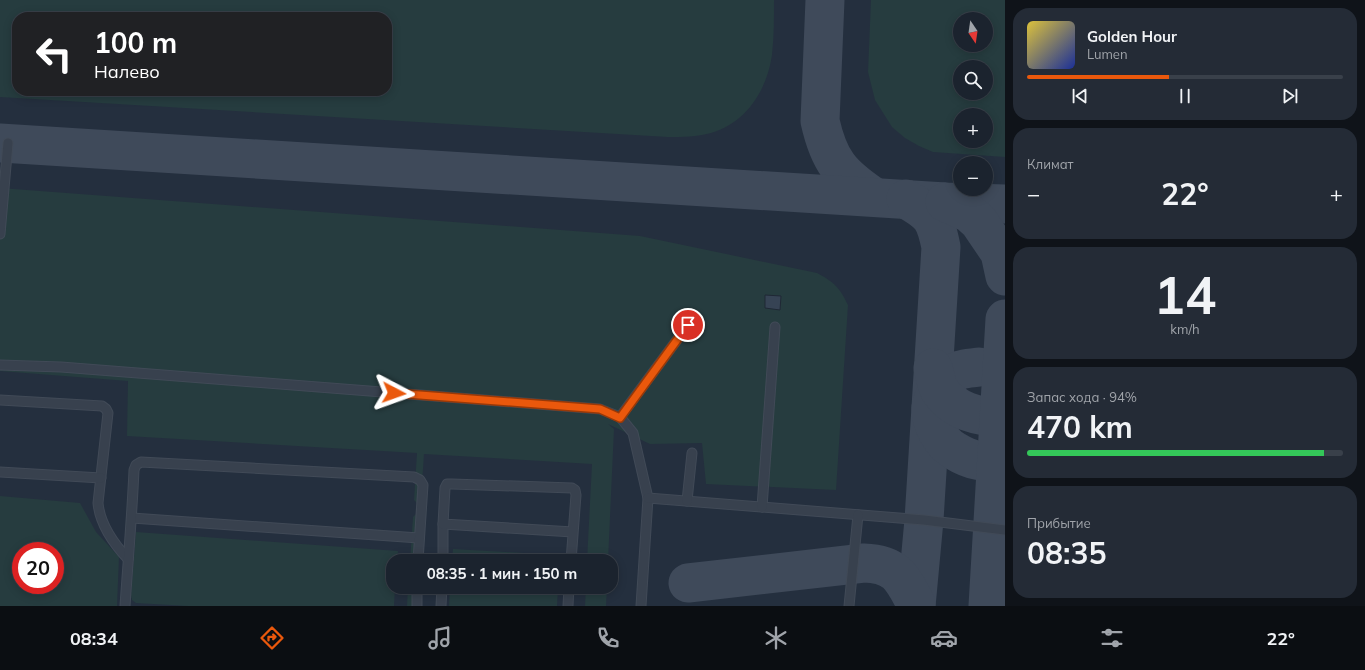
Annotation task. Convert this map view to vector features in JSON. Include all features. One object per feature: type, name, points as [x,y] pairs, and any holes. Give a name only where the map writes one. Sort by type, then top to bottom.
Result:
[{"type":"lane","points":[[0,234],[8,143]]},
{"type":"lane","points":[[620,418],[688,325]]},
{"type":"lane","points":[[762,507],[774,327]]},
{"type":"lane","points":[[0,365],[61,367],[600,409],[620,418],[633,433],[648,498],[641,606]]},
{"type":"lane","points":[[0,400],[102,406],[106,409],[108,413],[98,503],[99,514],[118,548],[128,559]]},
{"type":"lane","points":[[687,502],[692,453]]},
{"type":"lane","points":[[125,606],[134,470],[136,465],[140,462],[414,477],[420,480],[423,485],[418,554]]},
{"type":"lane","points":[[0,472],[101,478]]},
{"type":"lane","points":[[442,554],[445,488],[448,484],[572,488],[575,490],[576,495],[571,554]]},
{"type":"lane","points":[[648,498],[924,520],[1005,530]]},
{"type":"lane","points":[[849,606],[858,515]]},
{"type":"lane","points":[[132,518],[419,538]]},
{"type":"lane","points":[[443,524],[573,532]]},
{"type":"lane","points":[[416,606],[417,594]]},
{"type":"lane","points":[[442,594],[442,606]]},
{"type":"lane","points":[[568,606],[569,594]]},
{"type":"green space","points":[[0,0],[774,0],[774,34],[772,55],[765,81],[753,103],[735,122],[711,133],[695,136],[668,137],[0,97]]},
{"type":"green space","points":[[871,0],[1005,0],[1005,157],[933,152],[919,146],[905,138],[892,127],[875,100],[868,72]]},
{"type":"green space","points":[[0,188],[640,236],[817,273],[828,279],[836,286],[848,305],[836,490],[706,484],[702,443],[650,444],[608,424],[614,429],[608,554],[587,554],[592,464],[424,454],[421,500],[417,503],[414,500],[417,453],[127,436],[128,381],[0,371]]},
{"type":"green space","points":[[0,496],[80,503],[96,532],[119,557],[117,606],[0,606]]},
{"type":"green space","points":[[416,514],[418,515],[417,554],[410,554],[413,517]]},
{"type":"green space","points":[[136,532],[398,551],[398,554],[386,554],[386,594],[395,594],[394,606],[188,606],[136,603],[132,600],[131,595]]},
{"type":"green space","points":[[453,549],[541,554],[453,554]]},
{"type":"green space","points":[[408,594],[415,594],[414,606],[407,606]]},
{"type":"green space","points":[[450,594],[558,594],[557,606],[449,606]]},
{"type":"green space","points":[[586,594],[607,594],[606,606],[585,606]]},
{"type":"building","points":[[765,295],[781,296],[780,310],[765,308]]},
{"type":"taxiway","points":[[825,0],[820,121],[827,147],[832,157],[852,181],[874,197]]},
{"type":"taxiway","points":[[0,143],[945,202],[1005,204]]},
{"type":"taxiway","points":[[906,199],[922,209],[931,218],[937,229],[941,247],[924,520],[916,606]]},
{"type":"taxiway","points":[[945,202],[969,213],[979,222],[1000,253],[1005,276]]},
{"type":"taxiway","points":[[988,606],[1005,319]]},
{"type":"taxiway","points":[[979,367],[960,370],[946,380],[932,402],[932,420],[937,432],[945,443],[961,455],[985,462],[1005,463]]},
{"type":"taxiway","points":[[933,368],[939,389],[945,397],[959,408],[968,412],[986,416],[1005,418]]},
{"type":"taxiway","points":[[688,583],[864,563],[875,564],[891,569],[897,574],[902,579],[916,604]]},
{"type":"route","points":[[394,393],[600,409],[620,418],[688,325]]}]
